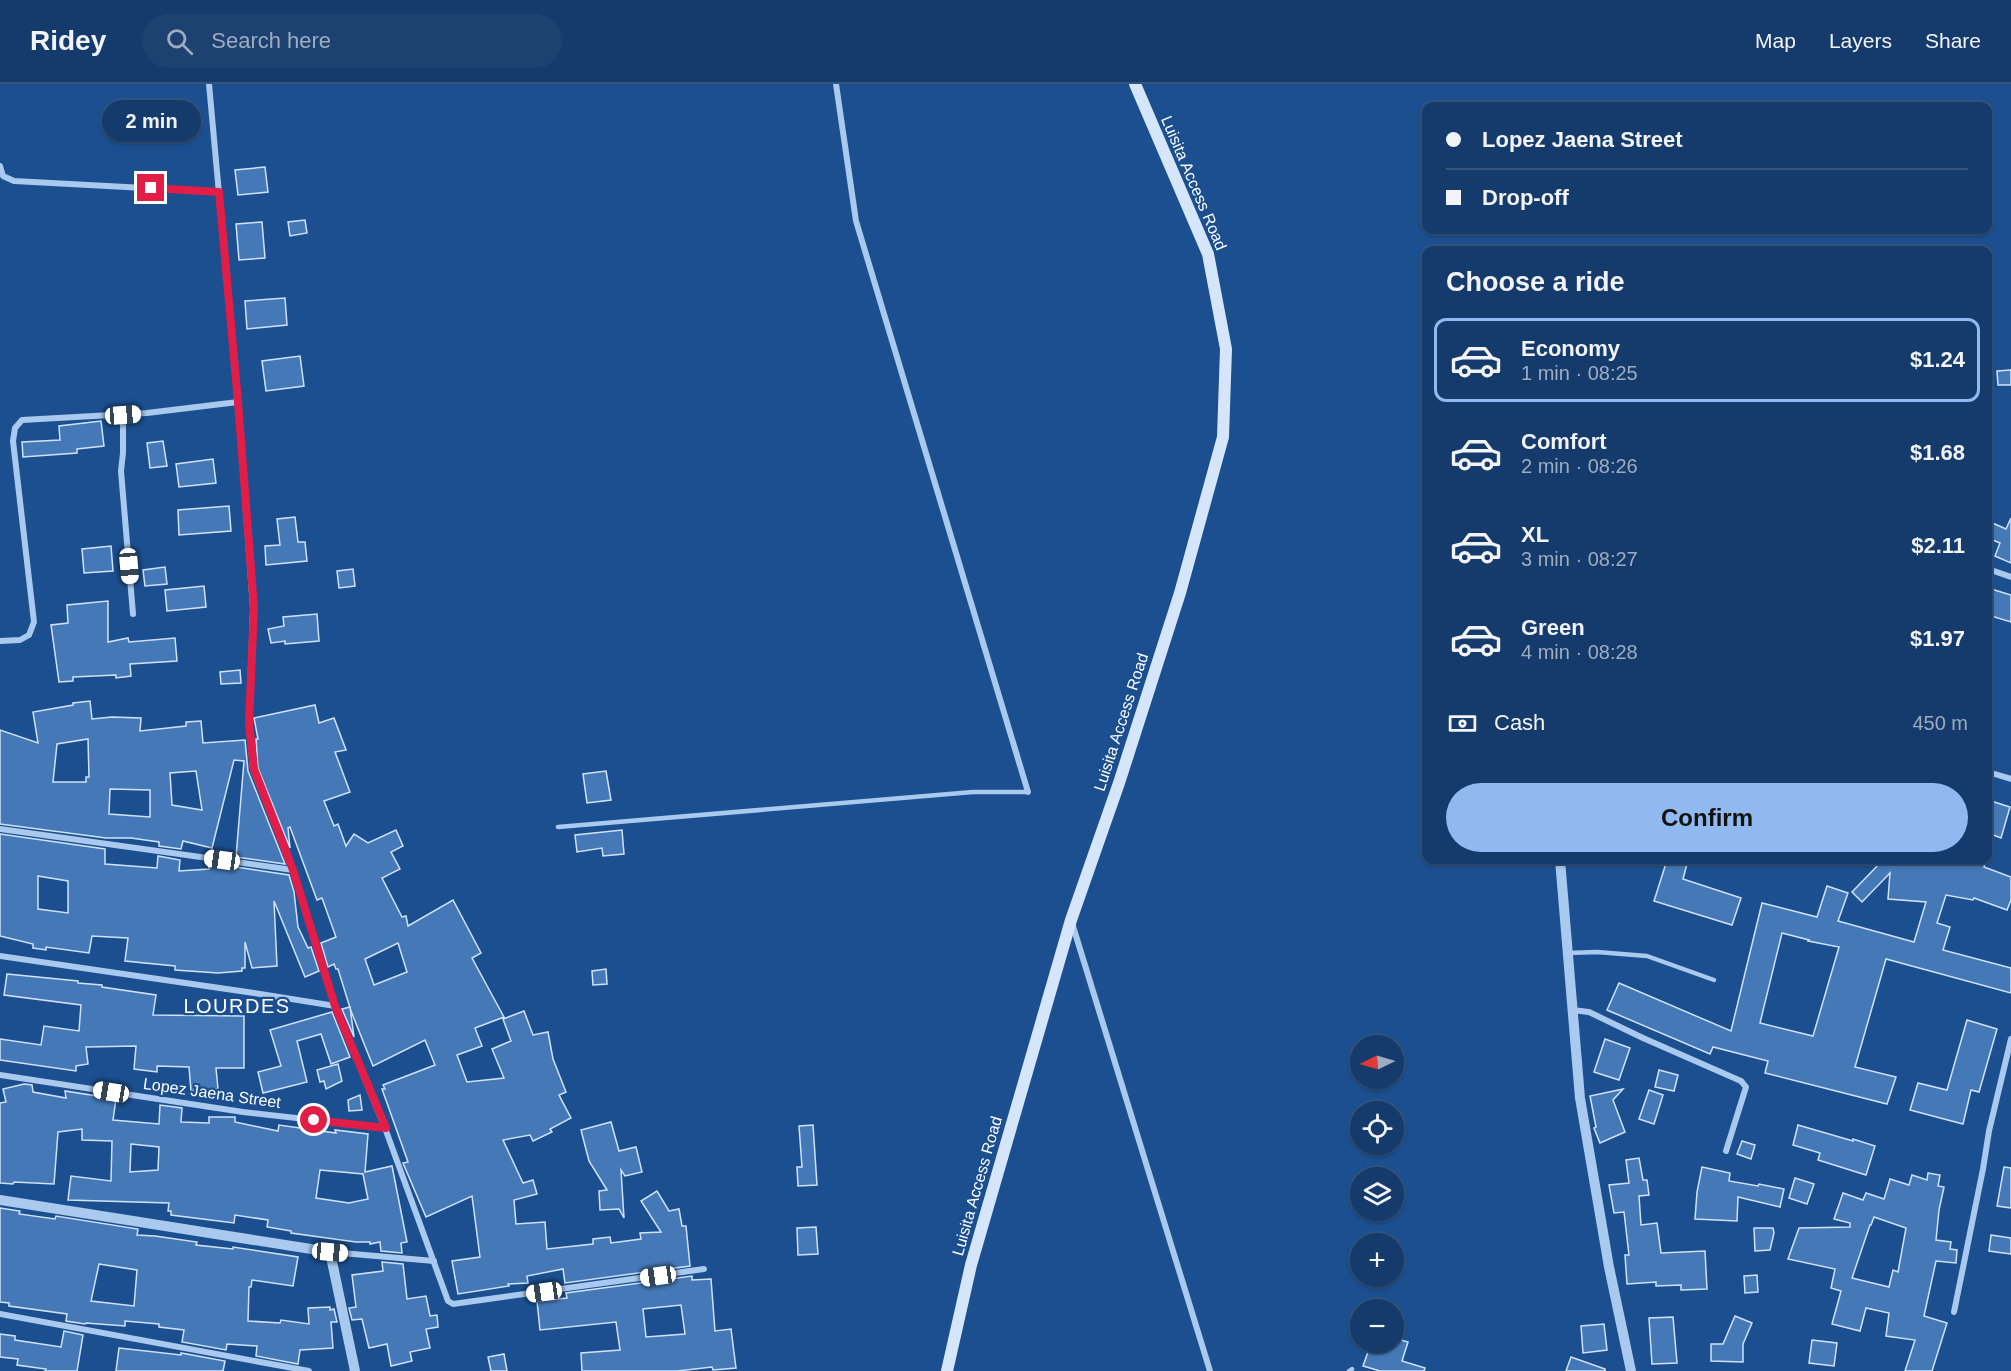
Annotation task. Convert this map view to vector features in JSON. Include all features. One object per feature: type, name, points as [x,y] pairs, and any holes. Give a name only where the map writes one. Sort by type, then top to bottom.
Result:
[{"type":"main road","name":"Luisita Access Road","points":[[947,1371],[971,1265],[1071,920],[1119,783],[1180,593],[1223,437],[1226,349],[1208,255],[1135,84]]},
{"type":"street","points":[[209,84],[254,608],[249,723],[254,769],[293,870],[335,1006],[386,1128],[448,1301],[453,1304],[704,1269]]},
{"type":"street","points":[[836,84],[856,221],[1028,792]]},
{"type":"street","points":[[0,165],[3,176],[14,181],[219,192]]},
{"type":"street","points":[[0,640],[20,640],[29,635],[34,622],[13,441],[15,428],[22,420],[123,415],[238,402]]},
{"type":"street","points":[[123,415],[121,471],[133,614]]},
{"type":"street","points":[[1992,570],[2011,577]]},
{"type":"street","points":[[1992,772],[2011,779]]},
{"type":"street","points":[[0,829],[293,870]]},
{"type":"street","points":[[1560,864],[1580,1098],[1609,1267],[1631,1371]]},
{"type":"street","points":[[1071,920],[1210,1371]]},
{"type":"street","points":[[0,956],[335,1006]]},
{"type":"street","points":[[1572,1010],[1589,1012],[1742,1081],[1746,1087],[1726,1151]]},
{"type":"street","points":[[1954,1312],[1989,1131],[2011,1039]]},
{"type":"street","name":"Lopez Jaena Street","points":[[0,1075],[243,1112],[386,1128]]},
{"type":"street","points":[[0,1200],[330,1252],[434,1261]]},
{"type":"street","points":[[330,1252],[355,1371]]},
{"type":"street","points":[[0,1314],[309,1371]]},
{"type":"lane","points":[[558,827],[973,792],[1028,792]]},
{"type":"lane","points":[[1568,953],[1597,952],[1647,956],[1714,980]]},
{"type":"building","points":[[265,167],[268,192],[238,195],[235,170]]},
{"type":"building","points":[[305,220],[307,233],[290,236],[288,222]]},
{"type":"building","points":[[262,222],[265,258],[239,260],[236,224]]},
{"type":"building","points":[[285,298],[287,325],[247,329],[245,301]]},
{"type":"building","points":[[300,356],[304,386],[266,391],[262,361]]},
{"type":"building","points":[[2011,370],[2011,385],[1998,385],[1997,371]]},
{"type":"building","points":[[101,421],[104,446],[77,449],[77,453],[23,457],[22,442],[60,440],[59,426]]},
{"type":"building","points":[[163,441],[167,466],[150,468],[147,443]]},
{"type":"building","points":[[213,459],[216,483],[179,487],[176,464]]},
{"type":"building","points":[[229,506],[231,531],[179,535],[178,510]]},
{"type":"building","points":[[295,517],[298,542],[305,542],[307,561],[266,565],[265,546],[280,545],[277,519]]},
{"type":"building","points":[[2011,518],[2011,563],[1995,556],[2000,543],[1992,540],[1992,523],[2006,529]]},
{"type":"building","points":[[111,546],[113,571],[84,573],[82,549]]},
{"type":"building","points":[[165,567],[167,584],[145,586],[143,570]]},
{"type":"building","points":[[353,569],[355,586],[339,588],[337,571]]},
{"type":"building","points":[[204,586],[206,607],[167,611],[165,590]]},
{"type":"building","points":[[1992,589],[2011,595],[2011,622],[1992,616]]},
{"type":"building","points":[[108,601],[108,642],[128,638],[129,642],[175,638],[177,661],[130,664],[131,676],[73,677],[73,681],[59,682],[51,625],[68,623],[67,605]]},
{"type":"building","points":[[317,614],[319,641],[271,643],[268,629],[284,626],[283,617]]},
{"type":"building","points":[[240,670],[241,683],[221,684],[220,672]]},
{"type":"building","points":[[90,701],[92,719],[141,718],[140,731],[186,726],[186,722],[201,721],[203,743],[245,740],[248,771],[285,864],[236,857],[244,761],[234,760],[212,848],[183,841],[181,849],[159,846],[159,842],[131,838],[106,838],[0,824],[0,730],[38,743],[33,712],[73,705],[73,703]],"holes":[[[88,739],[89,777],[86,777],[86,782],[53,782],[57,744]],[[196,771],[202,810],[172,805],[170,773]],[[110,789],[150,790],[150,817],[109,814]]]},
{"type":"building","points":[[315,705],[319,723],[334,718],[346,750],[335,752],[350,792],[324,801],[334,826],[338,824],[346,846],[354,834],[368,843],[396,830],[403,846],[391,852],[400,869],[382,878],[402,917],[406,916],[408,926],[453,900],[481,953],[472,958],[504,1017],[475,1028],[482,1046],[457,1055],[467,1082],[504,1078],[492,1049],[511,1041],[503,1019],[524,1011],[533,1035],[548,1032],[553,1059],[566,1092],[559,1095],[571,1118],[550,1129],[552,1132],[533,1141],[530,1135],[503,1140],[523,1183],[533,1180],[537,1194],[514,1200],[516,1224],[545,1222],[547,1249],[593,1244],[593,1239],[610,1237],[611,1243],[641,1239],[640,1233],[661,1232],[641,1201],[657,1191],[669,1211],[679,1209],[682,1226],[686,1226],[690,1266],[565,1283],[563,1269],[527,1276],[528,1283],[508,1284],[509,1286],[458,1294],[452,1261],[480,1257],[472,1196],[426,1217],[403,1163],[408,1162],[382,1089],[385,1089],[383,1085],[435,1065],[425,1040],[373,1066],[351,1011],[338,969],[334,964],[328,967],[321,943],[336,937],[322,898],[317,900],[290,827],[288,828],[290,848],[258,768],[256,739],[258,739],[254,718]],"holes":[[[398,943],[407,972],[374,985],[365,959]]]},
{"type":"building","points":[[606,771],[611,800],[587,803],[583,774]]},
{"type":"building","points":[[1992,801],[2010,807],[2001,838],[1992,835]]},
{"type":"building","points":[[622,830],[624,854],[603,856],[602,848],[577,852],[575,835]]},
{"type":"building","points":[[0,834],[105,849],[105,864],[157,868],[158,856],[180,860],[179,871],[209,869],[209,866],[236,867],[289,875],[294,892],[298,927],[308,948],[311,947],[319,971],[305,977],[274,901],[277,966],[252,968],[245,942],[245,968],[242,968],[242,971],[218,973],[175,970],[175,966],[125,961],[128,938],[92,936],[89,953],[46,947],[46,950],[33,948],[33,944],[0,936]],"holes":[[[38,876],[68,881],[68,913],[38,909]]]},
{"type":"building","points":[[1666,864],[1687,864],[1683,879],[1741,898],[1732,925],[1654,901]]},
{"type":"building","points":[[1879,864],[1985,864],[1984,867],[2011,877],[2011,900],[2007,910],[1974,898],[1973,900],[1946,895],[1937,923],[1950,927],[1943,950],[2011,968],[2011,993],[1886,959],[1855,1067],[1896,1077],[1887,1104],[1765,1073],[1768,1061],[1713,1047],[1710,1054],[1607,1010],[1619,983],[1731,1031],[1762,903],[1817,917],[1827,886],[1848,893],[1838,921],[1914,942],[1926,902],[1888,899],[1890,873],[1862,902],[1852,892]],"holes":[[[1782,933],[1839,947],[1813,1036],[1760,1023]]]},
{"type":"building","points":[[606,969],[607,984],[593,985],[592,971]]},
{"type":"building","points":[[7,974],[78,981],[78,983],[156,995],[153,1015],[244,1016],[244,1068],[216,1068],[218,1089],[191,1091],[189,1067],[157,1066],[157,1072],[134,1069],[136,1046],[86,1047],[88,1064],[76,1066],[76,1071],[0,1060],[0,1039],[41,1045],[44,1026],[79,1031],[81,1005],[4,995]]},
{"type":"building","points":[[350,1007],[354,1037],[342,1009]]},
{"type":"building","points":[[332,1012],[350,1057],[331,1064],[321,1034],[297,1041],[307,1082],[263,1093],[258,1072],[281,1066],[270,1030]]},
{"type":"building","points":[[1967,1020],[1997,1029],[1979,1092],[1971,1090],[1963,1124],[1910,1110],[1918,1083],[1947,1090]]},
{"type":"building","points":[[1605,1039],[1630,1048],[1619,1080],[1594,1072]]},
{"type":"building","points":[[338,1064],[342,1081],[326,1089],[324,1081],[320,1082],[317,1070]]},
{"type":"building","points":[[1659,1070],[1678,1075],[1674,1091],[1655,1087]]},
{"type":"building","points":[[24,1084],[32,1085],[33,1092],[66,1098],[65,1091],[116,1099],[113,1120],[159,1124],[160,1105],[182,1108],[181,1122],[209,1123],[209,1117],[235,1117],[235,1122],[278,1131],[279,1125],[336,1133],[335,1130],[368,1134],[365,1172],[392,1166],[407,1242],[401,1243],[402,1253],[381,1251],[380,1242],[370,1244],[370,1242],[291,1233],[291,1231],[267,1227],[268,1220],[235,1215],[234,1223],[171,1215],[171,1211],[168,1211],[169,1203],[68,1200],[71,1176],[111,1181],[112,1141],[82,1140],[82,1129],[58,1132],[54,1184],[0,1183],[0,1103],[6,1102],[3,1089]],"holes":[[[131,1144],[159,1147],[158,1170],[130,1172]],[[320,1170],[363,1174],[368,1199],[349,1203],[316,1198]]]},
{"type":"building","points":[[1623,1089],[1613,1100],[1625,1132],[1600,1143],[1594,1128],[1596,1127],[1590,1096]]},
{"type":"building","points":[[1649,1090],[1663,1095],[1654,1124],[1639,1119]]},
{"type":"building","points":[[360,1095],[362,1110],[349,1111],[348,1100]]},
{"type":"building","points":[[611,1122],[619,1151],[636,1147],[642,1172],[625,1176],[621,1170],[624,1218],[619,1209],[600,1210],[599,1191],[607,1190],[589,1161],[581,1130]]},
{"type":"building","points":[[813,1125],[817,1185],[798,1186],[797,1167],[802,1167],[799,1126]]},
{"type":"building","points":[[1798,1125],[1875,1146],[1866,1175],[1818,1160],[1820,1153],[1793,1145]]},
{"type":"building","points":[[1742,1141],[1755,1145],[1751,1159],[1737,1154]]},
{"type":"building","points":[[1639,1158],[1643,1180],[1647,1180],[1649,1195],[1639,1196],[1641,1225],[1657,1223],[1661,1253],[1705,1251],[1707,1289],[1681,1290],[1681,1285],[1656,1286],[1656,1282],[1627,1284],[1625,1255],[1629,1255],[1624,1212],[1614,1213],[1609,1185],[1629,1183],[1626,1160]]},
{"type":"building","points":[[1702,1167],[1730,1173],[1729,1181],[1784,1189],[1780,1207],[1738,1197],[1737,1221],[1695,1219]]},
{"type":"building","points":[[2004,1167],[2011,1168],[2011,1208],[1997,1206]]},
{"type":"building","points":[[1928,1173],[1940,1175],[1938,1186],[1944,1187],[1936,1240],[1951,1242],[1950,1249],[1957,1250],[1956,1263],[1936,1261],[1924,1316],[1947,1323],[1932,1371],[1905,1371],[1915,1340],[1886,1336],[1889,1313],[1866,1308],[1860,1331],[1832,1324],[1841,1291],[1831,1288],[1835,1269],[1788,1259],[1799,1228],[1850,1227],[1850,1223],[1834,1219],[1843,1193],[1863,1200],[1866,1193],[1884,1199],[1890,1179],[1909,1185],[1912,1175],[1927,1180]],"holes":[[[1874,1217],[1906,1228],[1898,1272],[1893,1270],[1889,1287],[1852,1278]]]},
{"type":"building","points":[[1795,1178],[1814,1184],[1807,1204],[1789,1198]]},
{"type":"building","points":[[0,1208],[20,1211],[19,1214],[55,1219],[56,1216],[138,1229],[137,1235],[197,1242],[196,1245],[233,1249],[233,1247],[298,1257],[293,1286],[252,1280],[251,1287],[249,1287],[248,1321],[280,1323],[281,1320],[309,1324],[308,1308],[330,1307],[330,1310],[334,1309],[337,1322],[331,1322],[333,1348],[300,1350],[298,1364],[256,1356],[257,1346],[227,1344],[226,1350],[182,1342],[184,1330],[159,1327],[159,1324],[125,1321],[125,1326],[85,1324],[66,1321],[67,1314],[9,1306],[9,1303],[0,1302]],"holes":[[[99,1264],[137,1270],[134,1306],[91,1301]]]},
{"type":"building","points":[[816,1227],[818,1254],[798,1255],[797,1228]]},
{"type":"building","points":[[1754,1228],[1773,1228],[1770,1250],[1755,1251]]},
{"type":"building","points":[[1991,1235],[2011,1238],[2011,1254],[1989,1251]]},
{"type":"building","points":[[382,1262],[403,1264],[407,1299],[426,1296],[430,1316],[437,1315],[438,1327],[426,1329],[430,1348],[410,1352],[412,1361],[391,1366],[387,1344],[369,1348],[362,1319],[352,1320],[349,1308],[356,1307],[352,1275],[383,1271]]},
{"type":"building","points":[[1757,1275],[1758,1292],[1745,1293],[1744,1276]]},
{"type":"building","points":[[692,1276],[692,1280],[711,1279],[715,1331],[731,1329],[736,1368],[713,1370],[712,1367],[677,1371],[582,1371],[581,1353],[620,1350],[616,1322],[540,1330],[537,1301],[567,1298],[566,1293]],"holes":[[[681,1305],[685,1334],[646,1337],[643,1309]]]},
{"type":"building","points":[[1735,1316],[1752,1323],[1743,1344],[1743,1362],[1711,1361],[1711,1344],[1723,1344]]},
{"type":"building","points":[[1673,1317],[1677,1363],[1652,1364],[1649,1318]]},
{"type":"building","points":[[1604,1324],[1607,1350],[1583,1353],[1581,1326]]},
{"type":"building","points":[[64,1331],[83,1335],[77,1371],[45,1371],[46,1369],[17,1365],[18,1359],[0,1357],[0,1334],[15,1336],[15,1340],[61,1347]]},
{"type":"building","points":[[1812,1340],[1837,1343],[1834,1366],[1809,1363]]},
{"type":"building","points":[[1404,1341],[1408,1342],[1402,1361],[1425,1368],[1424,1371],[1380,1371],[1363,1366],[1368,1353],[1404,1353]]},
{"type":"building","points":[[119,1348],[181,1355],[181,1353],[225,1361],[223,1371],[116,1371]]},
{"type":"building","points":[[504,1354],[507,1371],[491,1371],[488,1357]]},
{"type":"building","points":[[1571,1357],[1605,1369],[1605,1371],[1566,1371]]},
{"type":"district","name":"LOURDES","points":[[237,1006]]},
{"type":"route","points":[[151,188],[219,192],[254,608],[249,723],[254,769],[293,870],[335,1006],[386,1128],[314,1120]]}]
